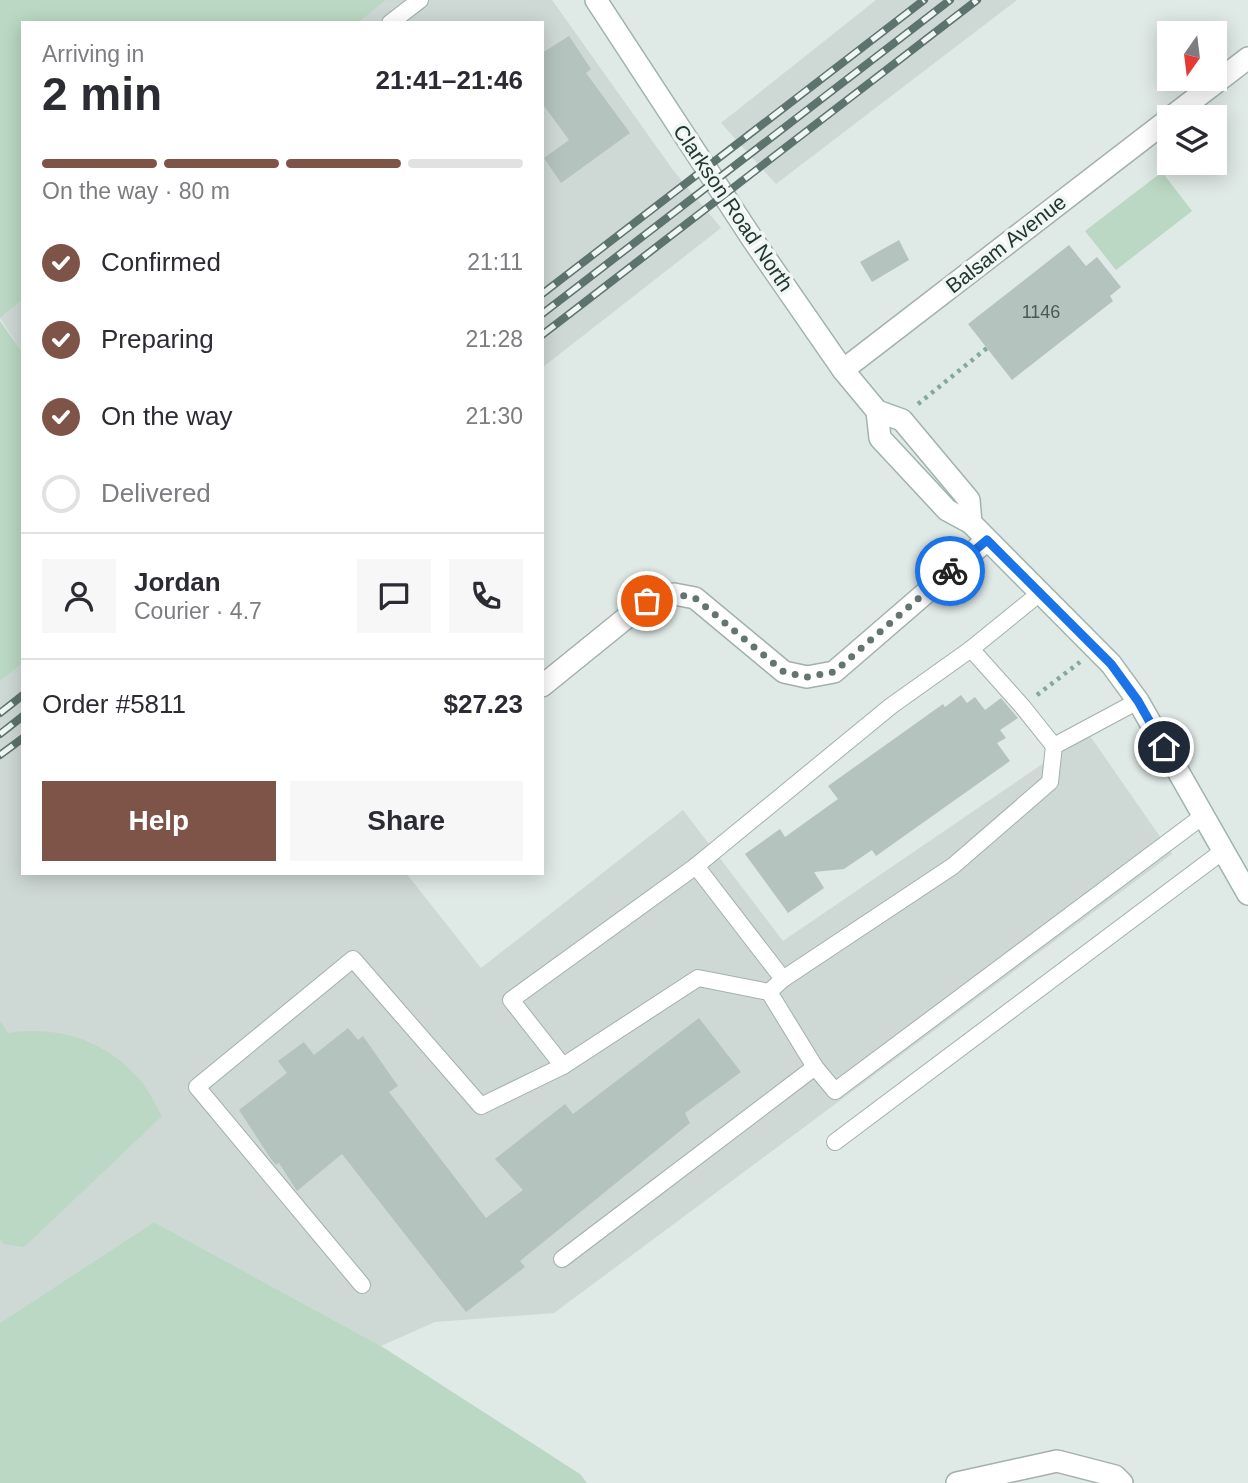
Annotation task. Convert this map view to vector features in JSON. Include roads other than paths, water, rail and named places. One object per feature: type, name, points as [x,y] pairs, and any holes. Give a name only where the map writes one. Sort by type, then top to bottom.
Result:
[{"type":"street","name":"Clarkson Road North","points":[[596,0],[753,240],[843,370],[877,411],[902,420],[969,500],[971,523],[1097,649],[1138,701],[1248,894]]},
{"type":"street","name":"Balsam Avenue","points":[[1187,105],[1248,58]]},
{"type":"street","name":"Balsam Avenue","points":[[843,370],[1157,128]]},
{"type":"street","points":[[544,684],[647,601],[674,594],[695,598],[784,672],[807,677],[834,672],[987,540]]},
{"type":"street","points":[[957,1483],[1057,1461],[1115,1476],[1122,1483]]},
{"type":"lane","points":[[393,21],[419,0]]},
{"type":"lane","points":[[564,1066],[511,1000],[696,866],[891,706],[971,649],[1040,593]]},
{"type":"lane","points":[[769,992],[783,979],[953,866],[1000,822],[1050,782],[1054,746],[971,649]]},
{"type":"lane","points":[[1054,746],[1138,701]]},
{"type":"lane","points":[[362,1285],[197,1087],[353,959],[481,1106],[564,1066],[698,978],[769,992],[815,1068],[835,1091],[1203,816]]},
{"type":"lane","points":[[835,1142],[1223,851]]},
{"type":"lane","points":[[696,866],[783,979]]},
{"type":"lane","points":[[562,1259],[815,1068]]},
{"type":"railway","points":[[544,292],[924,0]]},
{"type":"railway","points":[[544,312],[950,0]]},
{"type":"railway","points":[[544,333],[977,0]]},
{"type":"railway","points":[[0,713],[21,697]]},
{"type":"railway","points":[[0,734],[21,718]]},
{"type":"railway","points":[[0,755],[21,739]]}]
